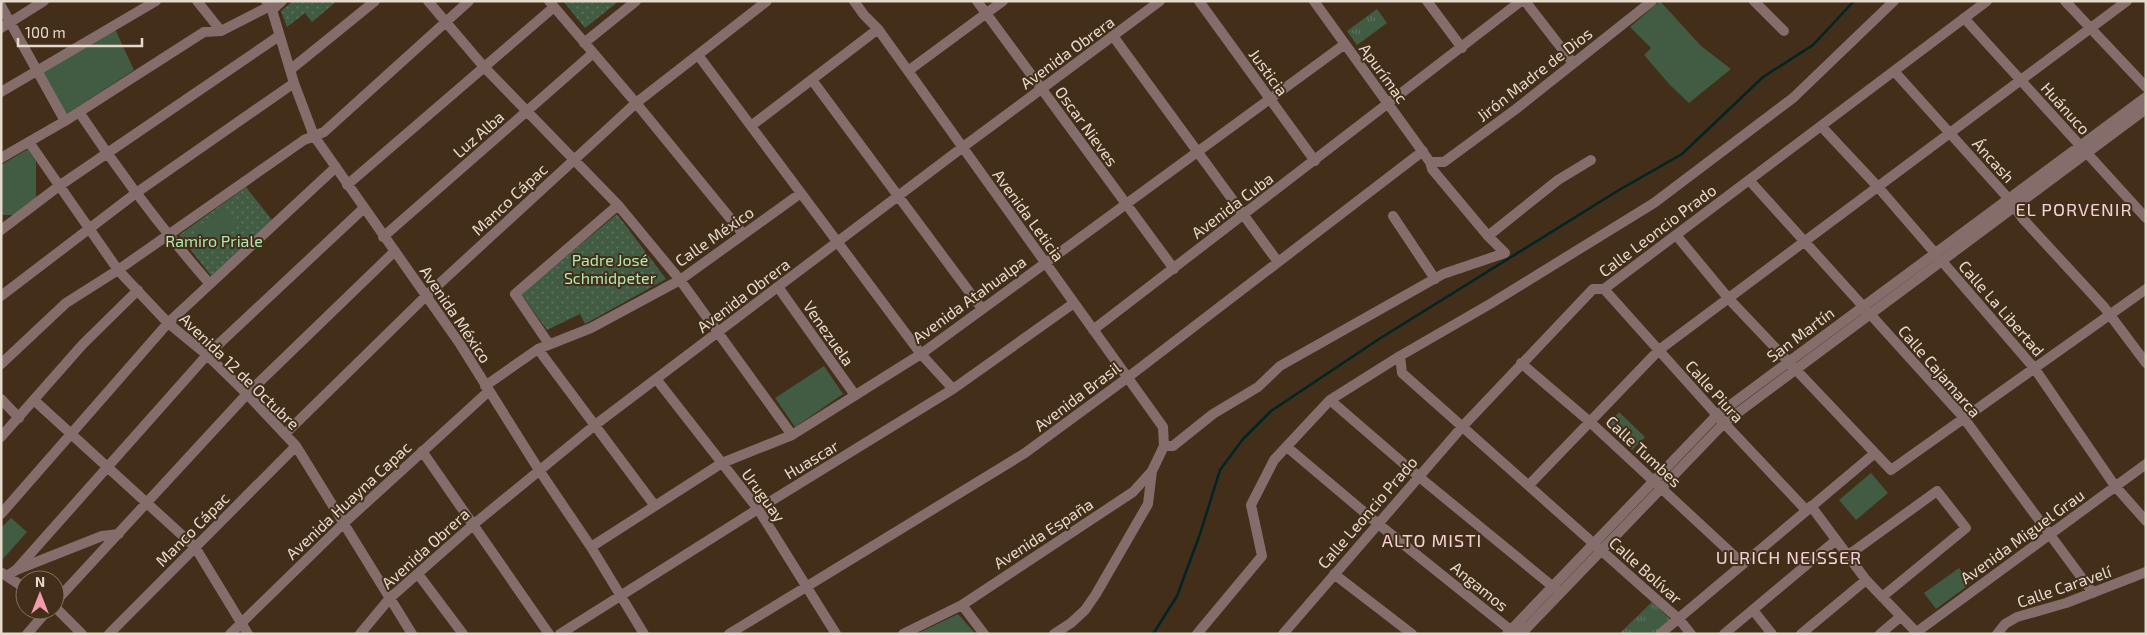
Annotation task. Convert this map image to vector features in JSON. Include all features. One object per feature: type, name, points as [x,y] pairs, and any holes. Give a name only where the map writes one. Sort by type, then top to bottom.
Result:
[{"type":"street","points":[[6,26],[44,1]]},
{"type":"street","points":[[1,92],[156,1]]},
{"type":"street","points":[[197,1],[220,30]]},
{"type":"street","points":[[1,158],[65,121],[204,32],[220,30],[282,1]]},
{"type":"street","points":[[290,70],[375,1]]},
{"type":"street","points":[[428,1],[484,68],[618,206],[680,280],[792,435]]},
{"type":"street","points":[[1,364],[66,303],[118,270],[304,140],[324,132],[469,1]]},
{"type":"street","points":[[584,43],[636,1]]},
{"type":"street","name":"Manco Cápac","points":[[285,434],[426,296],[636,103],[767,1]]},
{"type":"street","name":"Avenida Leticia","points":[[854,1],[864,15],[871,20]]},
{"type":"street","name":"Avenida Leticia","points":[[861,1],[871,20],[1163,427]]},
{"type":"street","name":"Oscar Nieves","points":[[977,1],[1174,269]]},
{"type":"street","points":[[908,71],[1003,1]]},
{"type":"street","name":"Avenida Obrera","points":[[360,634],[390,598],[474,524],[595,425],[1160,1]]},
{"type":"street","name":"Justicia","points":[[1200,1],[1315,161]]},
{"type":"street","name":"Apurímac","points":[[1314,1],[1423,151],[1432,169],[1488,236],[1505,253],[1443,274],[1435,279]]},
{"type":"street","points":[[1427,1],[1462,48]]},
{"type":"street","points":[[1523,1],[1573,63]]},
{"type":"street","name":"Avenida Cuba","points":[[1093,330],[1523,1]]},
{"type":"street","name":"Jirón Madre de Dios","points":[[1430,162],[1444,162],[1516,109],[1652,1]]},
{"type":"street","points":[[1197,634],[1262,556],[1251,505],[1274,460],[1330,400],[1654,203],[1793,98],[1894,1]]},
{"type":"street","name":"Calle Leoncio Prado","points":[[1283,634],[1462,427],[1593,289],[1604,289],[1987,1]]},
{"type":"street","points":[[2065,1],[2146,86]]},
{"type":"street","points":[[1529,485],[1659,350],[2127,1]]},
{"type":"street","points":[[1757,2],[1784,31]]},
{"type":"street","points":[[347,185],[484,68],[552,4],[743,234]]},
{"type":"street","points":[[1,6],[6,26],[37,71],[65,121]]},
{"type":"street","name":"Avenida México","points":[[269,6],[294,83],[314,136],[383,237],[460,344],[539,470],[591,547],[644,634]]},
{"type":"street","name":"Huánuco","points":[[1964,18],[2146,218]]},
{"type":"street","points":[[751,126],[878,29]]},
{"type":"street","points":[[1,230],[59,186],[279,36]]},
{"type":"street","points":[[1113,36],[1278,262]]},
{"type":"street","name":"Avenida Atahualpa","points":[[591,547],[722,463],[792,435],[921,354],[1345,44]]},
{"type":"street","name":"Luz Alba","points":[[383,237],[592,54]]},
{"type":"street","points":[[698,55],[921,354],[953,389]]},
{"type":"street","name":"Áncash","points":[[1894,71],[2109,314],[2146,363]]},
{"type":"street","points":[[812,80],[982,309]]},
{"type":"street","points":[[1,296],[88,228],[294,83]]},
{"type":"street","name":"San Martín","points":[[1521,634],[1561,592],[1654,480],[1720,419],[2118,123],[2146,97]]},
{"type":"street","name":"San Martín","points":[[2118,123],[2146,109]]},
{"type":"street","points":[[79,112],[167,236],[210,283]]},
{"type":"street","name":"Calle La Libertad","points":[[1821,126],[1878,187],[2035,368],[2115,486],[2146,521]]},
{"type":"street","name":"Avenida 12 de Octubre","points":[[29,142],[118,270],[168,323],[207,355],[296,446],[412,634]]},
{"type":"street","name":"Avenida Brasil","points":[[729,634],[1025,453],[1127,378],[1423,151]]},
{"type":"street","points":[[1488,236],[1558,180],[1591,160]]},
{"type":"street","points":[[2,513],[168,323],[336,167]]},
{"type":"street","name":"Calle Cajamarca","points":[[1749,180],[1963,417],[2093,594]]},
{"type":"street","name":"Calle México","points":[[487,389],[538,349],[591,328],[680,280],[801,193]]},
{"type":"street","points":[[549,344],[515,294],[618,206]]},
{"type":"street","points":[[16,570],[207,355],[364,208]]},
{"type":"street","points":[[1164,446],[1173,446],[1213,414],[1258,387],[1280,366],[1435,279],[1393,216]]},
{"type":"street","points":[[1676,235],[1729,298],[1891,470],[1963,417],[2146,289]]},
{"type":"street","points":[[65,591],[246,394],[394,251]]},
{"type":"street","name":"Venezuela","points":[[778,287],[855,396]]},
{"type":"street","name":"Calle Piura","points":[[1604,289],[1720,419],[1808,508],[1866,580],[1916,633]]},
{"type":"street","points":[[1,437],[35,401],[83,344],[138,290]]},
{"type":"street","name":"Huascar","points":[[560,634],[953,389],[1074,302]]},
{"type":"street","points":[[538,349],[655,506]]},
{"type":"street","name":"Calle Bolívar","points":[[1400,356],[1402,374],[1598,547],[1678,619],[1691,634]]},
{"type":"street","name":"Calle Tumbes","points":[[1521,363],[1662,487],[1743,564]]},
{"type":"street","name":"Uruguay","points":[[657,380],[758,509],[836,634]]},
{"type":"street","name":"Avenida Huayna Capac","points":[[230,634],[344,523],[487,389]]},
{"type":"street","points":[[1,398],[19,418]]},
{"type":"street","points":[[1330,400],[1418,476],[1561,592]]},
{"type":"street","points":[[35,401],[195,547],[248,634]]},
{"type":"street","name":"San Martín","points":[[1511,632],[1552,586],[1598,547],[1662,487],[1720,419]]},
{"type":"street","name":"Avenida España","points":[[903,634],[962,605],[1133,492],[1152,471],[1164,446],[1163,427]]},
{"type":"street","name":"Manco Cápac","points":[[109,634],[296,446]]},
{"type":"street","name":"Angamos","points":[[1287,447],[1511,632]]},
{"type":"street","points":[[422,451],[549,634]]},
{"type":"street","points":[[1660,634],[1875,453]]},
{"type":"street","name":"Avenida Miguel Grau","points":[[1916,633],[2146,464]]},
{"type":"street","points":[[1054,634],[1071,623],[1085,610],[1148,504],[1152,471]]},
{"type":"street","points":[[1847,556],[1937,491],[1966,528],[1882,597]]},
{"type":"street","points":[[1133,492],[1148,504]]},
{"type":"street","points":[[16,570],[102,536],[119,534]]},
{"type":"street","points":[[1724,634],[1835,541]]},
{"type":"street","points":[[3,575],[15,570]]},
{"type":"street","name":"Calle Caravelí","points":[[1997,634],[2005,624],[2017,617],[2066,604],[2146,572]]},
{"type":"street","points":[[418,574],[464,634]]},
{"type":"street","points":[[1334,574],[1412,634]]},
{"type":"street","points":[[3,575],[15,582]]},
{"type":"street","points":[[1801,634],[1866,580]]},
{"type":"street","points":[[962,605],[984,634]]},
{"type":"street","points":[[1753,610],[1772,634]]},
{"type":"street","points":[[65,617],[82,634]]},
{"type":"street","points":[[1880,634],[1900,617]]},
{"type":"street","points":[[27,634],[39,620]]},
{"type":"green space","points":[[293,1],[337,1],[312,22],[305,13],[287,27],[281,11]]},
{"type":"green space","points":[[563,1],[619,1],[585,28]]},
{"type":"green space","points":[[1660,1],[1701,46],[1731,69],[1689,103],[1670,85],[1644,55],[1651,48],[1630,27]]},
{"type":"green space","points":[[1377,9],[1387,23],[1357,45],[1347,31]]},
{"type":"green space","points":[[115,29],[134,70],[65,115],[42,71]]},
{"type":"green space","points":[[28,149],[36,161],[36,201],[16,215],[1,215],[1,165]]},
{"type":"green space","name":"Ramiro Priale","points":[[246,187],[272,220],[212,277],[179,235]]},
{"type":"green space","points":[[223,209],[237,227],[207,249],[193,230]]},
{"type":"green space","name":"Padre José Schmidpeter","points":[[617,214],[666,279],[585,324],[580,314],[547,330],[521,294]]},
{"type":"green space","points":[[824,366],[843,394],[795,427],[775,398]]},
{"type":"green space","points":[[1619,412],[1645,437],[1632,450],[1606,426]]},
{"type":"green space","points":[[1871,473],[1888,493],[1856,520],[1839,500]]},
{"type":"green space","points":[[11,518],[27,532],[2,560],[1,528]]},
{"type":"green space","points":[[1959,568],[1970,584],[1936,609],[1924,593]]},
{"type":"green space","points":[[1652,602],[1672,621],[1652,634],[1619,634]]},
{"type":"green space","points":[[958,614],[976,634],[916,634]]},
{"type":"waterway","points":[[1153,634],[1177,596],[1200,534],[1220,470],[1243,439],[1271,411],[1379,339],[1619,190],[1682,154],[1763,77],[1813,45],[1854,1]]},
{"type":"district","name":"EL PORVENIR","points":[[2074,209]]},
{"type":"district","name":"ALTO MISTI","points":[[1432,540]]},
{"type":"district","name":"ULRICH NEISSER","points":[[1789,557]]}]
